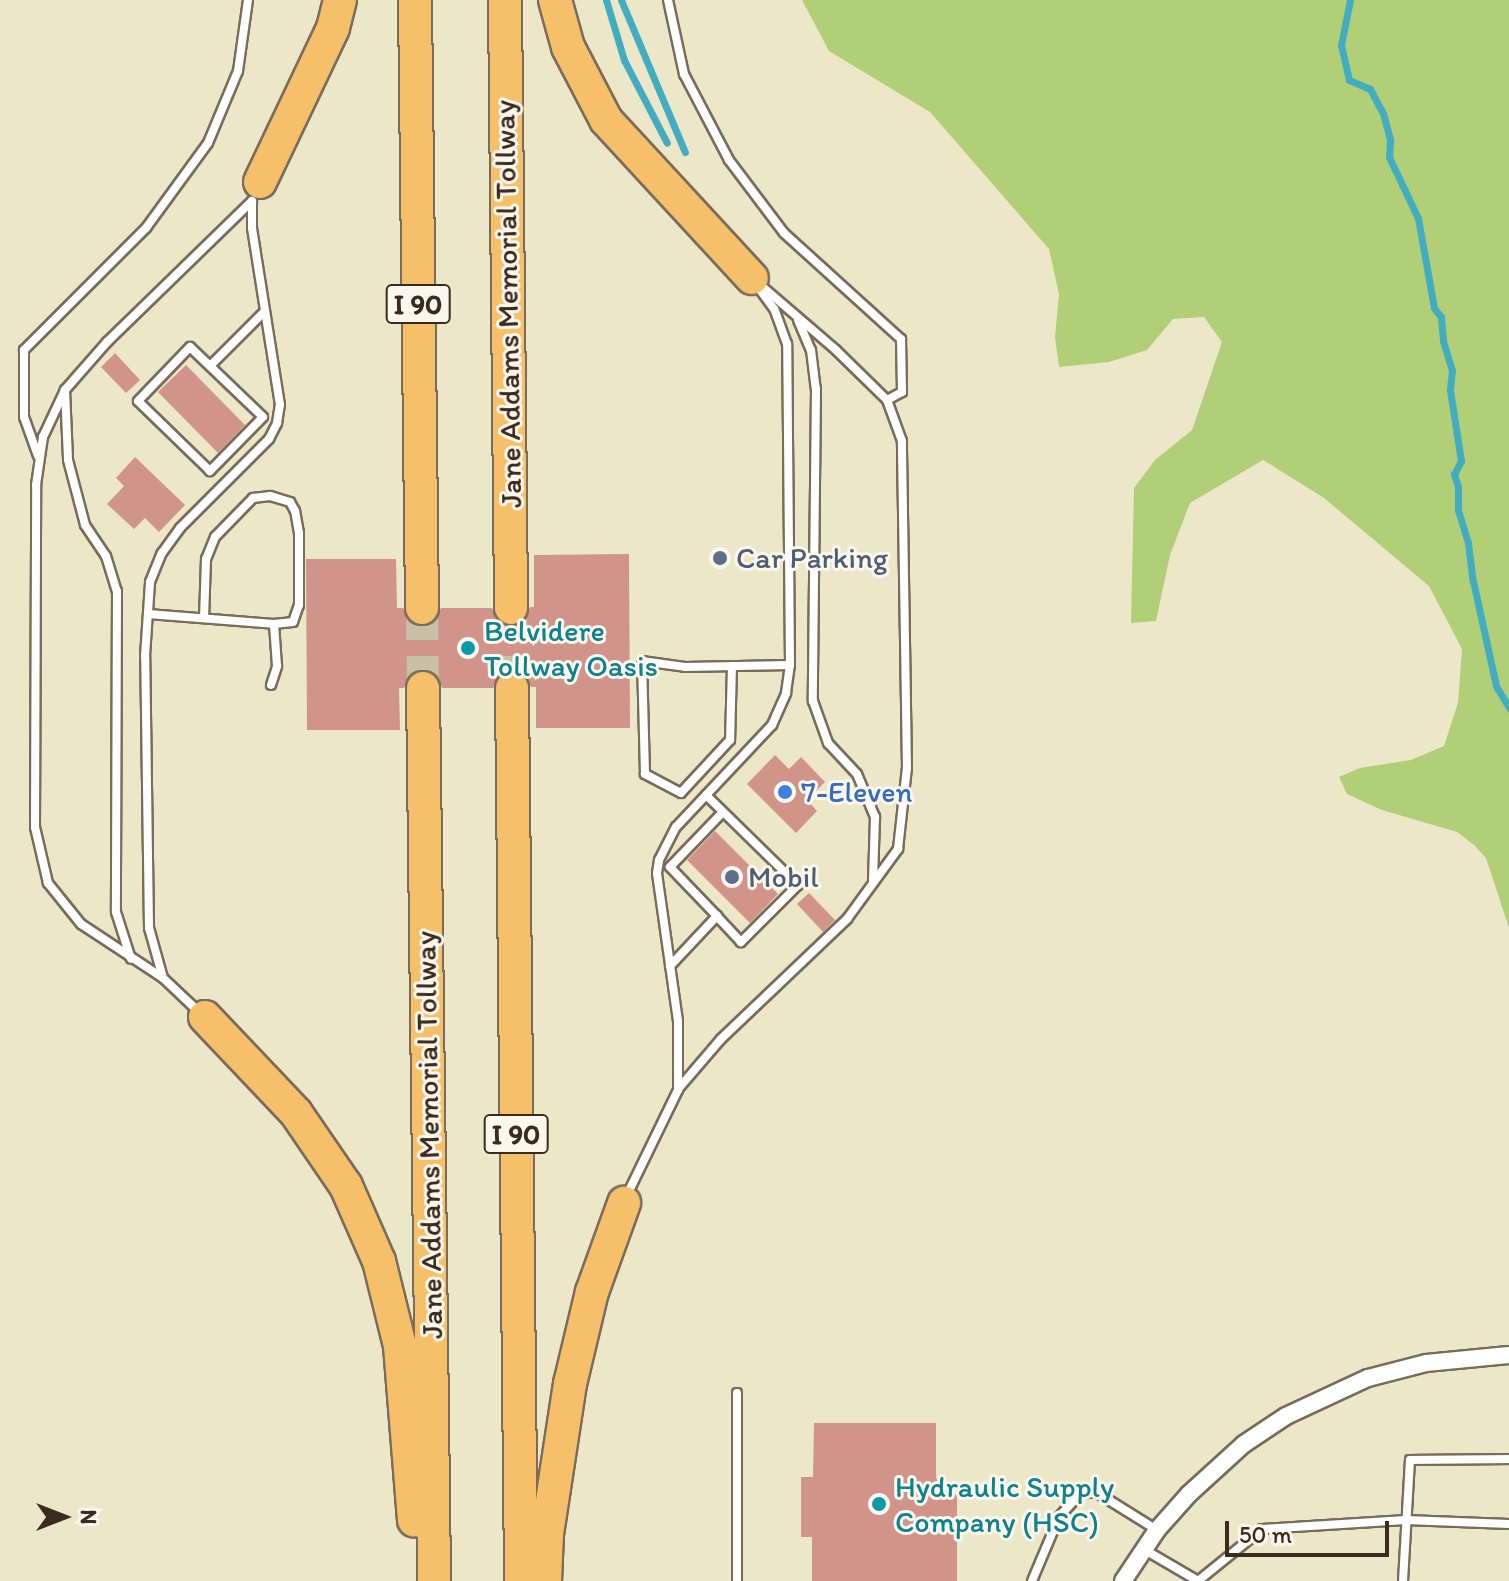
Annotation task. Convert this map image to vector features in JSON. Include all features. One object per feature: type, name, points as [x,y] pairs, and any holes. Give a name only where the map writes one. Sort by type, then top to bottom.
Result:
[{"type":"highway","points":[[256,192],[333,28],[340,0]]},
{"type":"highway","name":"I 90","points":[[415,0],[422,608]]},
{"type":"highway","name":"Jane Addams Memorial Tollway","points":[[505,0],[511,608]]},
{"type":"highway","points":[[555,0],[568,47],[606,120],[752,278]]},
{"type":"highway","name":"Jane Addams Memorial Tollway","points":[[423,688],[434,1581]]},
{"type":"highway","name":"I 90","points":[[512,688],[521,1581]]},
{"type":"highway","points":[[205,1017],[296,1113],[346,1186],[379,1261],[400,1346],[417,1581]]},
{"type":"highway","points":[[545,1581],[547,1534],[570,1384],[592,1292],[624,1203]]},
{"type":"street","points":[[1123,1581],[1157,1530],[1189,1494],[1244,1444],[1286,1416],[1368,1378],[1426,1363],[1509,1355]]},
{"type":"lane","points":[[39,460],[24,417],[24,350],[146,228],[208,143],[238,71],[248,0]]},
{"type":"lane","points":[[668,0],[684,74],[729,160],[784,233],[901,339],[902,392],[887,400]]},
{"type":"lane","points":[[163,978],[149,928],[145,656],[150,582],[162,553],[180,528],[269,439],[277,423],[280,405],[252,228],[256,192]]},
{"type":"lane","points":[[205,1017],[163,978],[81,924],[48,883],[35,827],[33,529],[43,437],[65,390],[107,342],[256,192]]},
{"type":"lane","points":[[624,1203],[678,1090],[721,1039],[847,919],[898,849],[907,768],[902,441],[887,400],[752,278]]},
{"type":"lane","points":[[678,1090],[678,1021],[657,873],[659,860],[676,827],[772,725],[786,693],[790,665],[787,344],[774,309],[752,278]]},
{"type":"lane","points":[[210,366],[264,312]]},
{"type":"lane","points":[[797,317],[811,350],[816,389],[813,701],[828,743],[857,774],[875,817],[873,883]]},
{"type":"lane","points":[[210,471],[263,417],[190,347],[138,401],[224,485]]},
{"type":"lane","points":[[65,390],[68,460],[85,525],[106,556],[117,591],[116,912],[131,959]]},
{"type":"lane","points":[[148,614],[274,624],[293,622],[297,615],[299,533],[290,502],[261,496],[247,503],[209,547],[204,618]]},
{"type":"lane","points":[[271,685],[277,666],[274,624]]},
{"type":"lane","points":[[732,666],[730,740],[681,793],[645,774],[642,661],[685,667],[732,666],[790,665]]},
{"type":"lane","points":[[706,795],[798,885],[741,942],[670,867],[723,812]]},
{"type":"lane","points":[[670,966],[717,916]]},
{"type":"lane","points":[[737,1393],[737,1581]]},
{"type":"lane","points":[[1403,1581],[1410,1460],[1509,1459]]},
{"type":"lane","points":[[1032,1581],[1059,1517],[1080,1494],[1096,1492],[1157,1530]]},
{"type":"lane","points":[[1144,1550],[1198,1581],[1262,1529],[1406,1520],[1509,1524]]},
{"type":"green space","points":[[802,0],[1509,0],[1509,928],[1486,858],[1474,845],[1457,832],[1382,810],[1347,794],[1339,777],[1360,768],[1411,760],[1444,746],[1458,703],[1462,649],[1429,586],[1324,498],[1263,460],[1190,503],[1170,555],[1156,621],[1131,623],[1134,488],[1155,460],[1192,430],[1222,342],[1204,317],[1173,319],[1147,350],[1109,362],[1059,367],[1055,337],[1059,294],[1049,249],[930,112],[829,51]]},
{"type":"building","points":[[115,353],[140,380],[126,393],[101,367]]},
{"type":"building","points":[[186,365],[245,425],[218,453],[158,392]]},
{"type":"building","points":[[135,457],[185,505],[159,532],[145,518],[134,529],[107,504],[124,486],[116,478]]},
{"type":"building","name":"Belvidere Tollway Oasis","points":[[629,554],[630,728],[536,728],[536,687],[531,687],[521,671],[502,672],[493,688],[442,688],[439,678],[424,669],[413,672],[404,688],[399,688],[400,730],[307,730],[306,559],[396,559],[397,608],[403,608],[413,625],[432,624],[441,608],[492,608],[501,624],[512,627],[521,624],[530,607],[534,607],[534,555]]},
{"type":"building","name":"7-Eleven","points":[[775,755],[789,769],[801,757],[825,782],[807,800],[817,811],[796,833],[747,784]]},
{"type":"building","name":"Mobil","points":[[715,831],[778,894],[750,923],[687,860]]},
{"type":"building","name":"Mobil","points":[[809,893],[835,920],[823,932],[797,904]]},
{"type":"building","name":"Hydraulic Supply Company (HSC)","points":[[814,1423],[936,1423],[936,1478],[957,1496],[957,1581],[812,1581],[812,1537],[801,1537],[801,1477],[813,1477]]},
{"type":"waterway","points":[[606,0],[624,60],[667,143]]},
{"type":"waterway","points":[[621,0],[685,152]]},
{"type":"waterway","points":[[1350,0],[1341,45],[1349,80],[1370,89],[1383,113],[1390,140],[1389,157],[1418,218],[1434,308],[1441,317],[1443,341],[1452,370],[1450,390],[1461,461],[1454,474],[1458,487],[1458,510],[1468,543],[1496,686],[1509,708]]},
{"type":"tunnel","points":[[422,608],[423,688]]},
{"type":"tunnel","points":[[511,608],[512,688]]},
{"type":"place","name":"Car Parking","points":[[720,558]]},
{"type":"place","name":"Belvidere Tollway Oasis","points":[[468,648]]},
{"type":"place","name":"7-Eleven","points":[[785,792]]},
{"type":"place","name":"Mobil","points":[[732,877]]},
{"type":"place","name":"Hydraulic Supply Company (HSC)","points":[[879,1504]]}]
